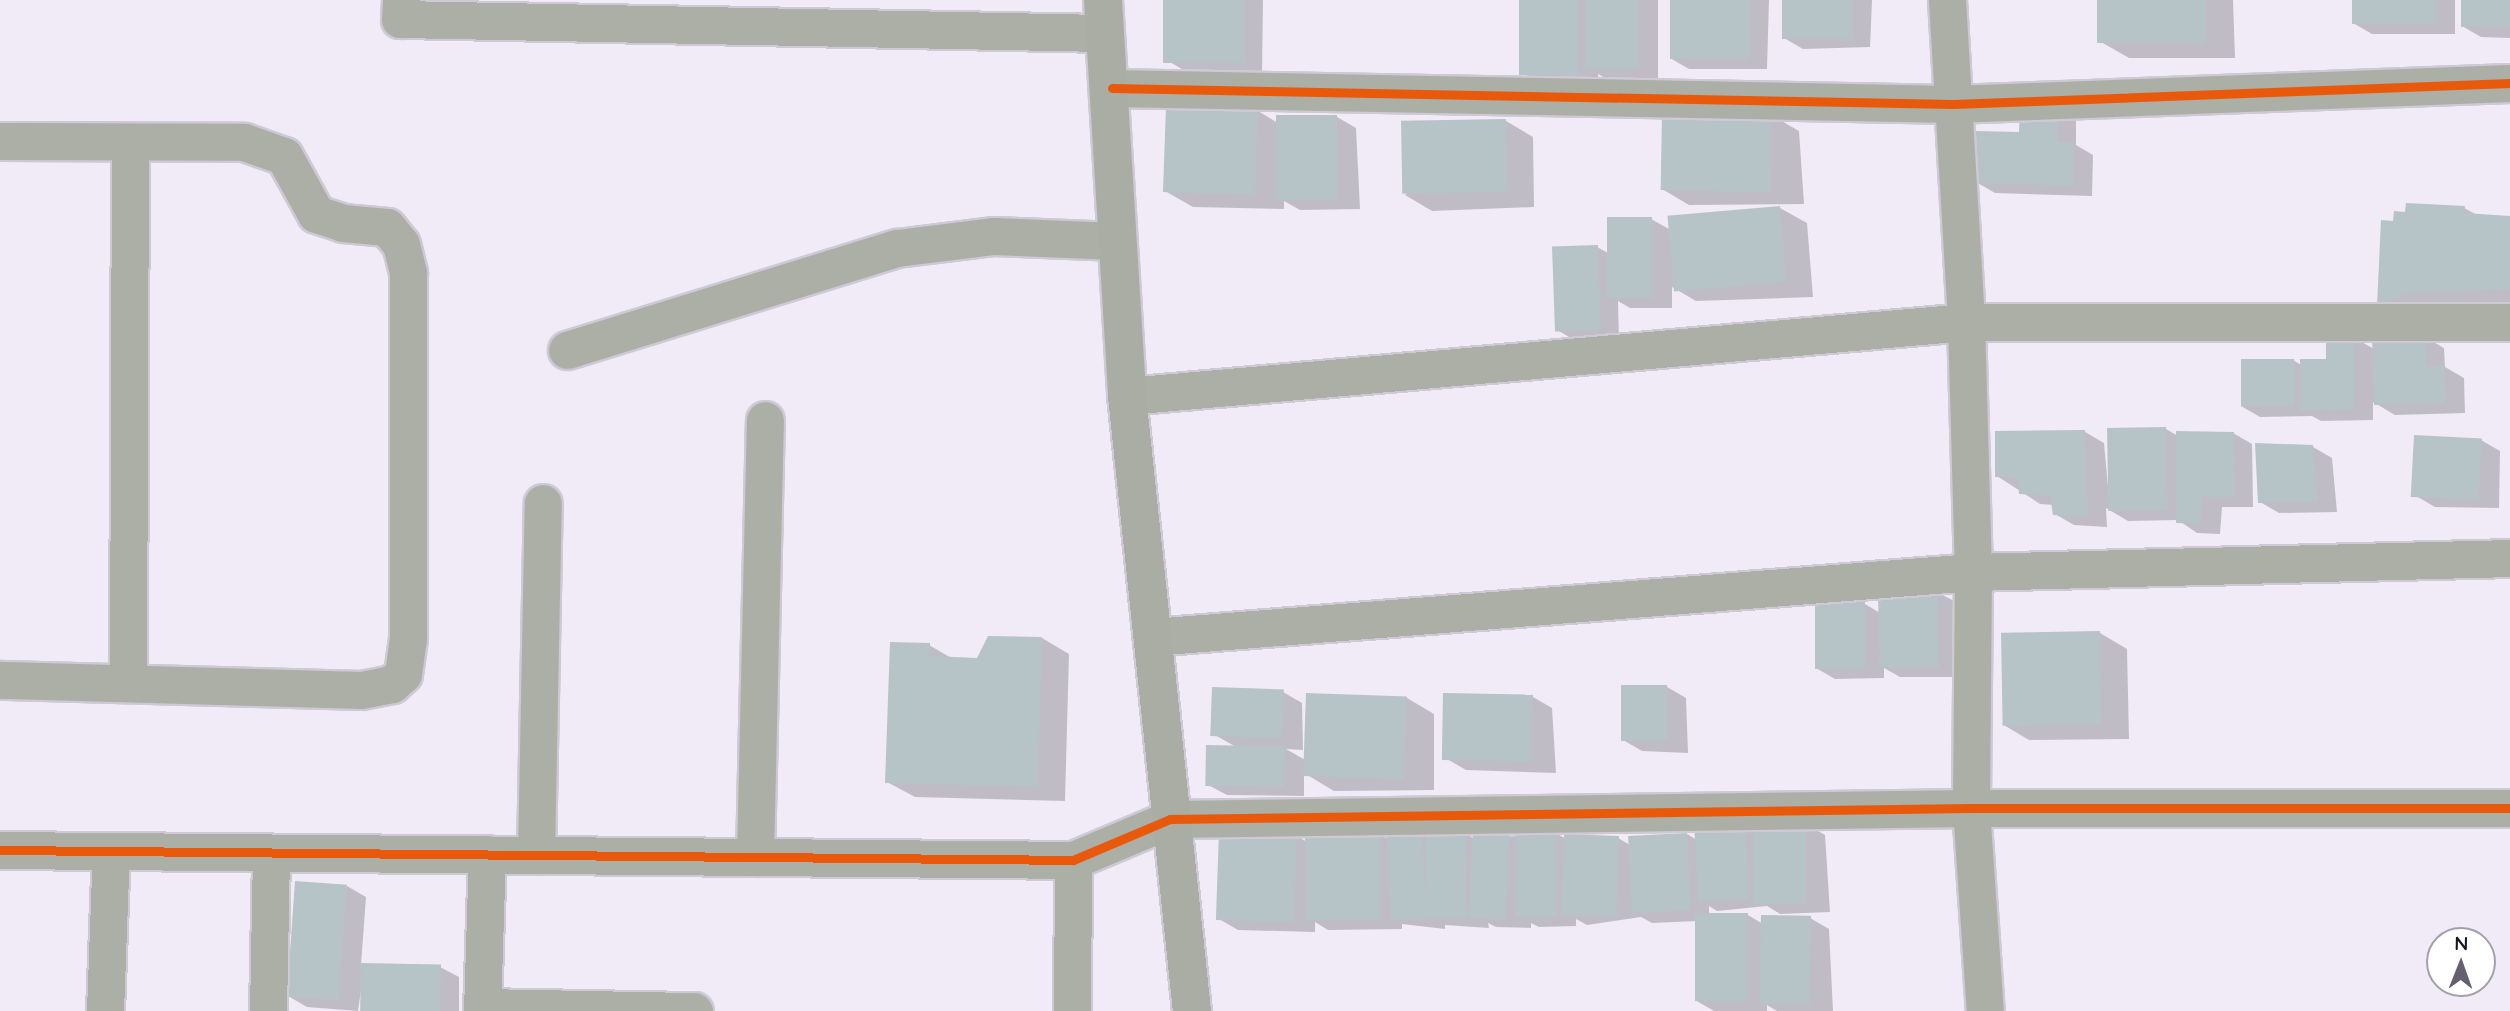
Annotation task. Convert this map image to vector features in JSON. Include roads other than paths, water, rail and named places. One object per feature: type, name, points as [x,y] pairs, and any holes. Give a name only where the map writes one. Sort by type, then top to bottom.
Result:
[{"type":"street","points":[[401,0],[400,19],[1104,17],[1112,88],[1116,241],[1127,396],[1192,1011]]},
{"type":"street","points":[[1947,0],[1966,322],[1973,572],[1971,808],[1984,1011]]},
{"type":"street","points":[[1112,88],[1953,104],[2510,83]]},
{"type":"street","points":[[0,141],[244,142],[284,156],[316,214],[343,223],[387,227],[401,244],[408,272],[408,638],[403,674],[392,684],[361,690],[0,680]]},
{"type":"street","points":[[128,683],[130,142]]},
{"type":"street","points":[[567,350],[897,248],[994,236],[1116,241]]},
{"type":"street","points":[[1127,396],[1966,322],[2510,322]]},
{"type":"street","points":[[755,857],[765,420]]},
{"type":"street","points":[[536,855],[543,503]]},
{"type":"street","points":[[1152,637],[1973,572],[2510,558]]},
{"type":"street","points":[[0,850],[1073,860],[1170,819],[1971,808],[2510,808]]},
{"type":"street","points":[[105,1011],[111,851]]},
{"type":"street","points":[[268,1011],[271,853]]},
{"type":"street","points":[[487,854],[482,1009],[694,1011]]},
{"type":"street","points":[[1072,1011],[1073,860]]}]
